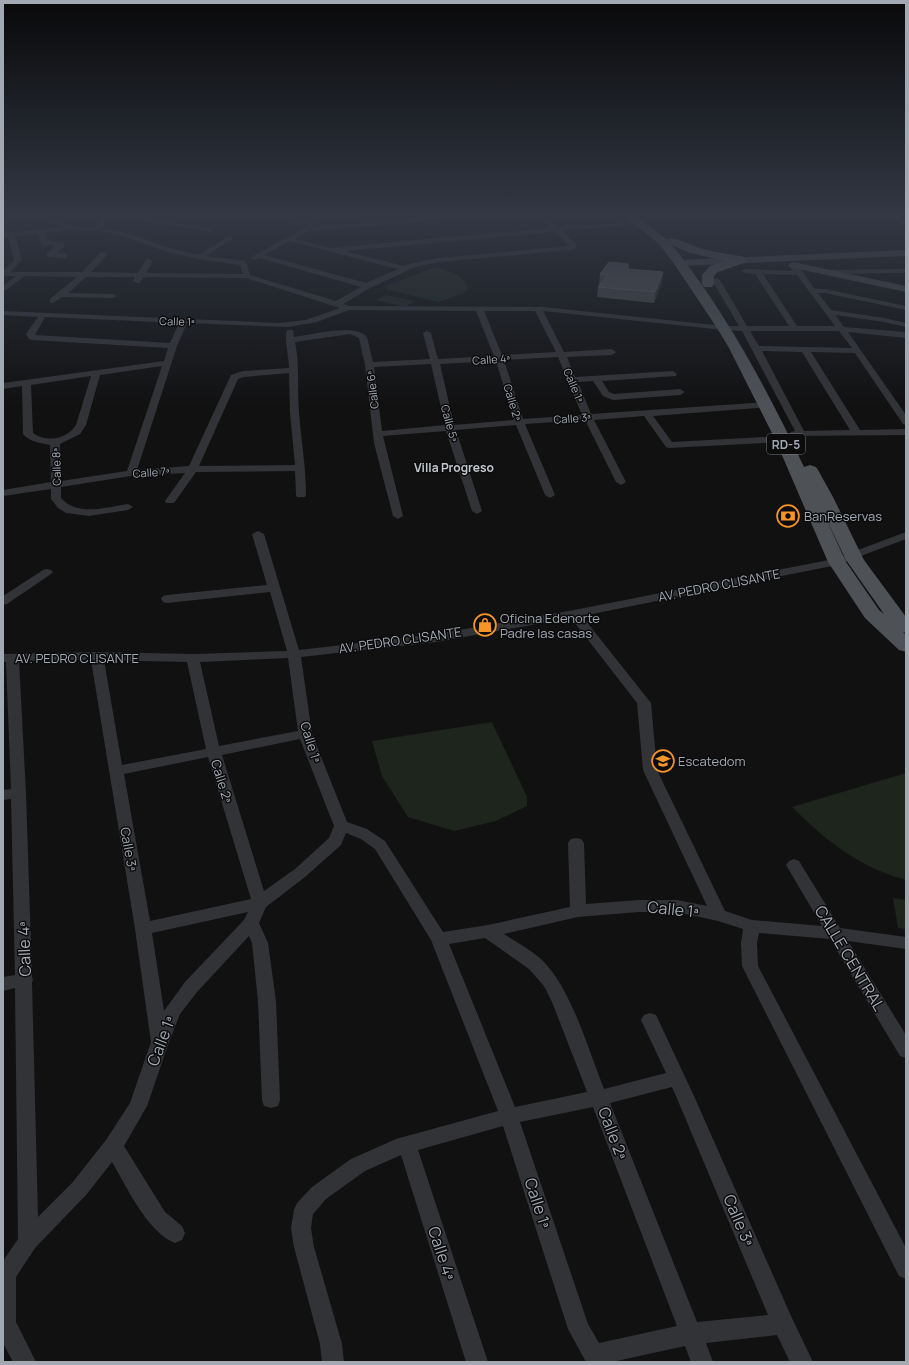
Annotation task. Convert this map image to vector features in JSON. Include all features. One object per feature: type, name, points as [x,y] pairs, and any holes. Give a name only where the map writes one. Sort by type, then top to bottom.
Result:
[{"type":"main road","name":"RD-5","points":[[696,278],[733,328],[792,435],[810,498],[820,526],[837,562],[872,614],[906,646]]},
{"type":"main road","name":"RD-5","points":[[705,278],[712,282],[766,405],[792,435],[792,439],[826,497],[852,556],[898,620],[906,627]]},
{"type":"main road","points":[[710,278],[712,282]]},
{"type":"main road","points":[[853,278],[906,289]]},
{"type":"street","points":[[3,290],[19,278]]},
{"type":"street","points":[[53,301],[81,278]]},
{"type":"street","points":[[121,278],[139,279],[185,278]]},
{"type":"street","points":[[251,278],[348,308],[538,309],[583,312],[733,328],[842,329],[906,335]]},
{"type":"street","points":[[337,278],[367,286]]},
{"type":"street","points":[[336,304],[383,278]]},
{"type":"street","points":[[762,278],[795,329]]},
{"type":"street","points":[[803,278],[858,351],[906,422]]},
{"type":"street","points":[[813,291],[825,291],[906,308]]},
{"type":"street","points":[[62,295],[113,296]]},
{"type":"street","name":"Calle 1ª","points":[[3,313],[184,322],[294,325],[323,318],[348,308]]},
{"type":"street","name":"Calle 2ª","points":[[479,308],[499,358],[519,422],[550,495]]},
{"type":"street","name":"Calle 1ª","points":[[538,309],[561,354],[588,417],[621,482]]},
{"type":"street","points":[[829,312],[884,320],[906,326]]},
{"type":"street","points":[[43,315],[30,334],[32,337],[173,346]]},
{"type":"street","points":[[131,473],[173,346],[184,322]]},
{"type":"street","points":[[294,325],[290,332],[290,340],[293,355],[292,370],[301,495]]},
{"type":"street","points":[[733,328],[756,348],[792,435]]},
{"type":"street","name":"Calle 6ª","points":[[290,340],[350,332],[363,337],[369,365],[378,434],[398,516]]},
{"type":"street","name":"Calle 5ª","points":[[427,333],[436,362],[450,427],[477,511]]},
{"type":"street","points":[[756,348],[858,351]]},
{"type":"street","points":[[805,350],[857,433]]},
{"type":"street","name":"Calle 4ª","points":[[369,365],[612,352]]},
{"type":"street","points":[[3,386],[168,363]]},
{"type":"street","points":[[170,501],[193,469],[234,377],[243,374],[292,370]]},
{"type":"street","name":"Calle 8ª","points":[[96,374],[81,425],[77,432],[55,443],[56,499],[66,510],[88,512],[128,507]]},
{"type":"street","points":[[572,380],[673,374]]},
{"type":"street","points":[[596,379],[606,394],[613,397],[680,392]]},
{"type":"street","points":[[26,382],[28,434],[33,438],[55,443]]},
{"type":"street","name":"Calle 3ª","points":[[378,434],[450,427],[766,405]]},
{"type":"street","points":[[647,413],[669,445],[792,435],[906,432]]},
{"type":"street","name":"Calle 7ª","points":[[3,493],[56,483],[131,473],[193,469],[300,468]]},
{"type":"street","name":"Calle 1ª","points":[[4,1274],[28,1241],[79,1189],[112,1146],[138,1106],[160,1042],[173,1011],[191,987],[251,923],[260,903],[300,873],[336,841],[341,826],[305,734],[294,654],[258,534]]},
{"type":"street","name":"AV. PEDRO CLISANTE","points":[[7,658],[97,656],[193,658],[294,654],[436,638],[470,630],[574,614],[837,562],[906,534]]},
{"type":"street","points":[[3,601],[47,572]]},
{"type":"street","points":[[168,599],[274,588]]},
{"type":"street","points":[[574,614],[644,703],[650,770],[719,915]]},
{"type":"street","name":"Calle 3ª","points":[[97,656],[143,929],[160,1042]]},
{"type":"street","name":"Calle 4ª","points":[[7,658],[11,794],[25,980],[28,1241]]},
{"type":"street","name":"Calle 2ª","points":[[193,658],[214,753],[260,903]]},
{"type":"street","points":[[116,771],[305,734]]},
{"type":"street","name":"Calle 1ª","points":[[341,826],[358,830],[369,835],[380,845],[439,939],[509,1116],[579,1329],[593,1358]]},
{"type":"street","points":[[576,843],[578,910]]},
{"type":"street","name":"CALLE CENTRAL","points":[[794,865],[906,1051]]},
{"type":"street","points":[[143,929],[260,903]]},
{"type":"street","name":"Calle 1ª","points":[[439,939],[488,931],[578,910],[639,906],[678,906],[719,915],[752,926],[834,933],[906,943]]},
{"type":"street","points":[[251,923],[260,943],[267,1001],[271,1100]]},
{"type":"street","points":[[752,926],[749,943],[750,966],[906,1269]]},
{"type":"street","name":"Calle 2ª","points":[[488,931],[535,964],[550,981],[561,1002],[702,1362]]},
{"type":"street","points":[[3,984],[25,980]]},
{"type":"street","name":"Calle 3ª","points":[[650,1020],[783,1324],[802,1362]]},
{"type":"street","points":[[332,1362],[331,1344],[304,1247],[301,1228],[304,1210],[319,1193],[358,1165],[396,1148],[509,1116],[599,1098],[676,1078]]},
{"type":"street","name":"Calle 4ª","points":[[407,1145],[477,1362]]},
{"type":"street","points":[[112,1146],[158,1219],[175,1233]]},
{"type":"street","points":[[4,1274],[5,1324],[25,1362]]},
{"type":"street","points":[[593,1358],[690,1334],[783,1324]]},
{"type":"shaded area","points":[[407,278],[461,278],[467,284],[468,289],[462,294],[438,302],[386,289],[388,285]]},
{"type":"shaded area","points":[[386,295],[415,301],[405,307],[376,300]]},
{"type":"shaded area","points":[[492,722],[527,797],[527,806],[496,821],[454,831],[408,817],[382,776],[372,741]]},
{"type":"shaded area","points":[[906,773],[906,880],[889,875],[858,860],[831,842],[792,807]]},
{"type":"shaded area","points":[[893,898],[906,900],[906,929],[898,928]]},
{"type":"building","points":[[606,278],[661,278],[655,292],[598,287]]},
{"type":"place","name":"BanReservas","points":[[788,516]]},
{"type":"place","name":"Oficina Edenorte Padre las casas","points":[[485,625]]},
{"type":"place","name":"Escatedom","points":[[663,761]]},
{"type":"district","name":"Villa Progreso","points":[[454,467]]}]
